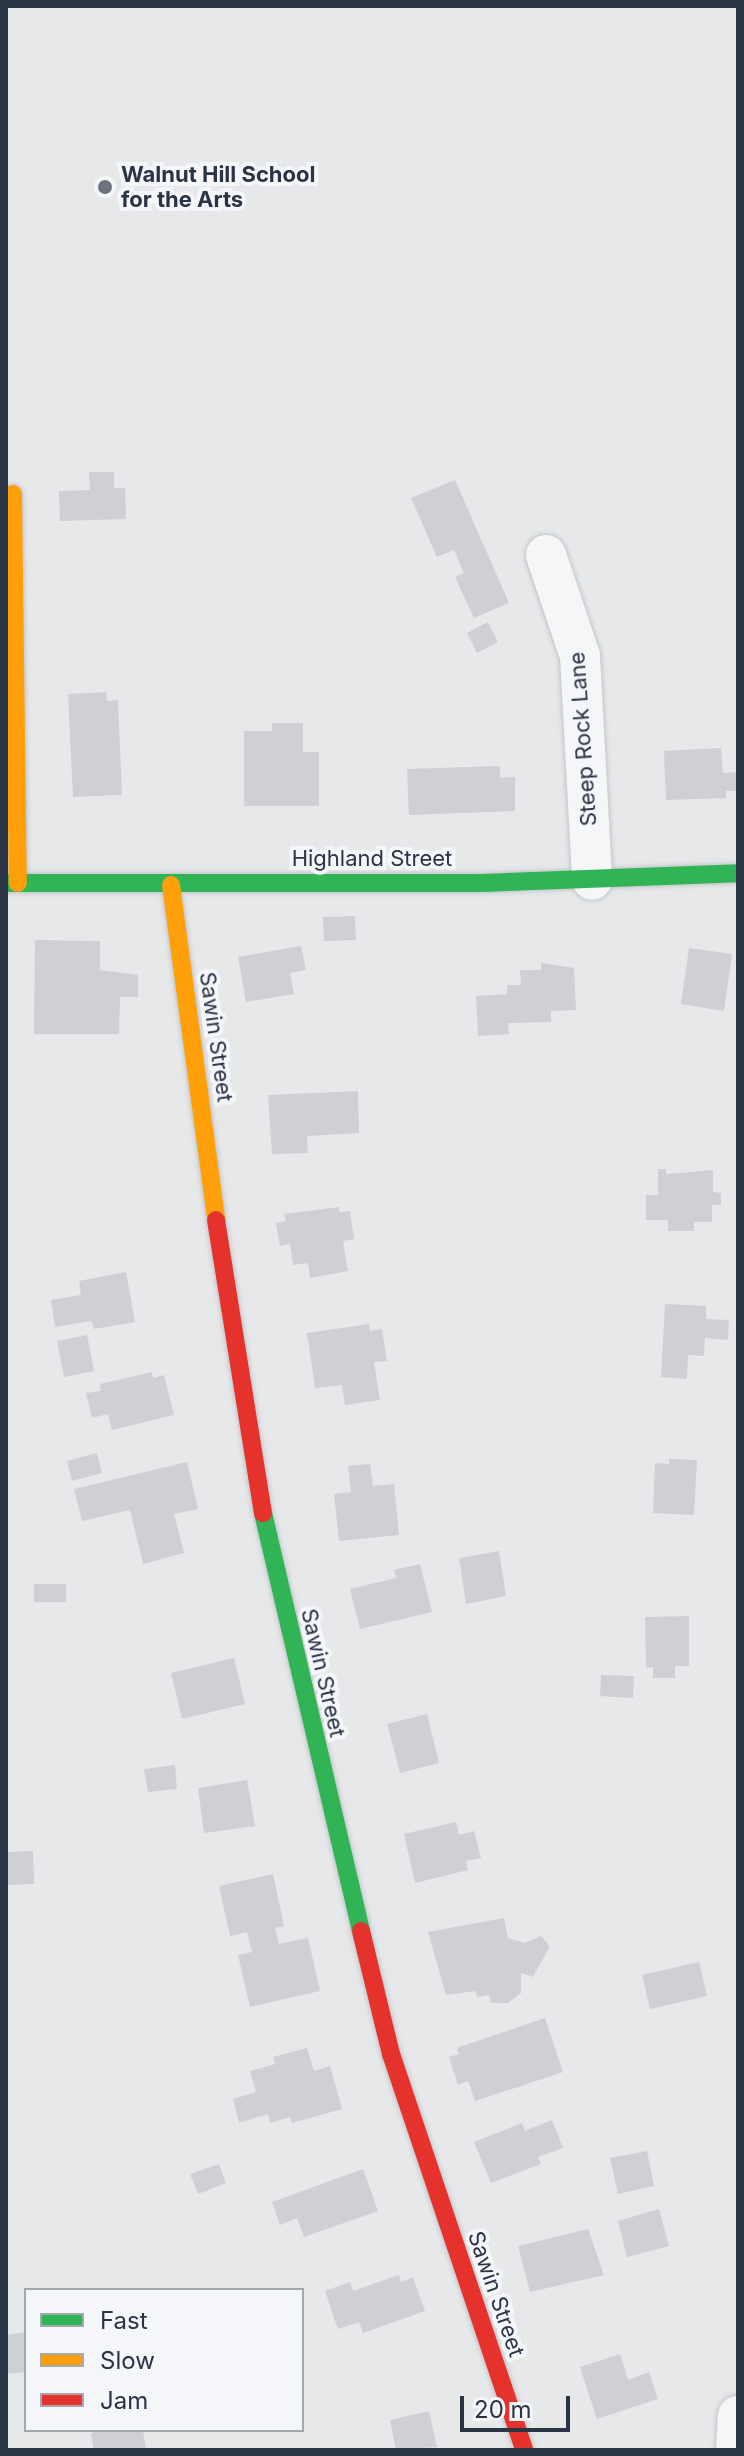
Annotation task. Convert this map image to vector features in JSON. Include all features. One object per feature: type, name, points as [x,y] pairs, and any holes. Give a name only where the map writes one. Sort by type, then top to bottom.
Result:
[{"type":"street","points":[[12,883],[13,494]]},
{"type":"street","name":"Steep Rock Lane","points":[[546,555],[580,656],[592,880]]},
{"type":"street","name":"Highland Street","points":[[12,883],[171,885],[592,880],[738,873]]},
{"type":"street","name":"Sawin Street","points":[[171,885],[234,1359],[273,1566],[391,2054],[524,2450]]},
{"type":"street","points":[[736,2450],[738,2416]]},
{"type":"building","points":[[89,472],[114,472],[114,488],[125,488],[126,519],[60,521],[59,491],[90,490]]},
{"type":"building","points":[[455,480],[509,603],[474,618],[455,577],[464,573],[454,550],[437,557],[411,498]]},
{"type":"building","points":[[488,622],[498,642],[477,653],[467,633]]},
{"type":"building","points":[[106,692],[107,701],[118,700],[122,795],[73,797],[68,694]]},
{"type":"building","points":[[272,723],[303,723],[303,752],[319,752],[319,806],[244,806],[244,731],[272,731]]},
{"type":"building","points":[[721,748],[723,773],[738,772],[738,791],[726,791],[726,798],[666,800],[664,751]]},
{"type":"building","points":[[500,766],[500,778],[515,777],[515,811],[409,815],[407,769]]},
{"type":"building","points":[[355,916],[356,940],[324,941],[323,917]]},
{"type":"building","points":[[35,940],[100,941],[100,970],[138,975],[138,997],[120,997],[119,1034],[34,1034]]},
{"type":"building","points":[[301,946],[306,970],[290,973],[294,994],[246,1002],[238,957]]},
{"type":"building","points":[[689,948],[732,954],[724,1011],[681,1004]]},
{"type":"building","points":[[541,963],[574,968],[576,1010],[551,1011],[551,1022],[508,1023],[509,1034],[478,1036],[476,996],[507,994],[507,985],[521,985],[520,970],[541,970]]},
{"type":"building","points":[[358,1091],[359,1133],[307,1136],[308,1153],[272,1154],[268,1095]]},
{"type":"building","points":[[658,1169],[666,1169],[666,1174],[713,1170],[713,1192],[721,1193],[721,1205],[712,1205],[712,1222],[694,1222],[694,1231],[668,1231],[668,1220],[646,1220],[646,1195],[658,1195]]},
{"type":"building","points":[[339,1207],[340,1212],[350,1211],[354,1239],[343,1241],[348,1271],[310,1278],[308,1263],[293,1265],[290,1244],[280,1246],[276,1223],[286,1221],[284,1214]]},
{"type":"building","points":[[126,1272],[135,1322],[94,1329],[92,1321],[55,1327],[51,1300],[81,1295],[79,1281]]},
{"type":"building","points":[[665,1304],[706,1306],[706,1319],[729,1320],[728,1340],[705,1338],[704,1356],[688,1355],[687,1379],[661,1377]]},
{"type":"building","points":[[369,1324],[370,1331],[382,1329],[387,1361],[374,1362],[380,1400],[345,1405],[342,1385],[315,1388],[307,1333]]},
{"type":"building","points":[[87,1335],[94,1371],[64,1377],[57,1341]]},
{"type":"building","points":[[152,1372],[153,1378],[164,1375],[174,1415],[112,1430],[108,1414],[92,1418],[86,1393],[101,1391],[100,1384]]},
{"type":"building","points":[[97,1453],[102,1473],[72,1481],[67,1461]]},
{"type":"building","points":[[669,1459],[697,1460],[694,1515],[653,1513],[655,1463],[669,1464]]},
{"type":"building","points":[[187,1462],[198,1509],[174,1514],[184,1553],[143,1564],[130,1510],[82,1521],[74,1489]]},
{"type":"building","points":[[370,1464],[373,1486],[394,1484],[399,1535],[339,1541],[334,1494],[351,1492],[348,1466]]},
{"type":"building","points":[[499,1551],[506,1596],[466,1604],[459,1558]]},
{"type":"building","points":[[420,1564],[432,1612],[360,1629],[350,1589],[396,1578],[394,1570]]},
{"type":"building","points":[[34,1584],[66,1584],[66,1602],[34,1602]]},
{"type":"building","points":[[689,1616],[689,1666],[675,1666],[675,1678],[653,1678],[653,1667],[646,1668],[645,1617]]},
{"type":"building","points":[[234,1658],[245,1704],[182,1719],[171,1673]]},
{"type":"building","points":[[601,1675],[634,1676],[633,1698],[600,1696]]},
{"type":"building","points":[[427,1714],[439,1763],[400,1773],[387,1724]]},
{"type":"building","points":[[175,1765],[177,1789],[148,1792],[144,1769]]},
{"type":"building","points":[[247,1780],[255,1826],[204,1833],[198,1788]]},
{"type":"building","points":[[456,1822],[459,1835],[474,1831],[481,1858],[466,1861],[468,1870],[415,1883],[404,1834]]},
{"type":"building","points":[[33,1851],[34,1884],[6,1885],[6,1852]]},
{"type":"building","points":[[273,1874],[284,1926],[275,1928],[279,1944],[308,1938],[320,1991],[250,2007],[238,1955],[252,1952],[247,1932],[230,1936],[219,1886]]},
{"type":"building","points":[[504,1918],[508,1938],[525,1943],[541,1936],[550,1946],[533,1977],[521,1973],[521,1993],[508,2003],[491,2003],[489,1995],[477,1997],[476,1991],[446,1995],[428,1932]]},
{"type":"building","points":[[699,1962],[707,1996],[650,2009],[642,1975]]},
{"type":"building","points":[[545,2018],[563,2072],[475,2101],[468,2081],[458,2085],[449,2057],[459,2054],[457,2048]]},
{"type":"building","points":[[307,2048],[314,2071],[330,2066],[342,2109],[292,2123],[290,2117],[270,2123],[268,2114],[239,2123],[233,2099],[256,2092],[250,2071],[275,2064],[273,2057]]},
{"type":"building","points":[[552,2120],[563,2148],[538,2157],[541,2164],[491,2183],[474,2142],[522,2123],[525,2131]]},
{"type":"building","points":[[647,2151],[654,2186],[618,2194],[610,2158]]},
{"type":"building","points":[[219,2164],[226,2183],[198,2194],[190,2174]]},
{"type":"building","points":[[363,2169],[378,2211],[304,2237],[297,2218],[280,2225],[272,2202]]},
{"type":"building","points":[[659,2209],[669,2246],[627,2257],[618,2221]]},
{"type":"building","points":[[588,2229],[604,2275],[530,2292],[518,2246]]},
{"type":"building","points":[[399,2275],[401,2282],[413,2277],[425,2311],[363,2333],[359,2322],[338,2329],[325,2291],[350,2282],[353,2291]]},
{"type":"building","points":[[24,2332],[24,2372],[6,2374],[6,2335]]},
{"type":"building","points":[[620,2354],[628,2380],[649,2372],[658,2399],[597,2419],[580,2367]]},
{"type":"building","points":[[429,2411],[437,2447],[396,2450],[390,2420]]},
{"type":"building","points":[[143,2432],[146,2450],[94,2450],[91,2434]]},
{"type":"traffic: fast","points":[[6,883],[482,883],[738,873]]},
{"type":"traffic: fast","points":[[263,1513],[361,1931]]},
{"type":"traffic: slow","points":[[13,494],[18,883]]},
{"type":"traffic: slow","points":[[171,885],[216,1220]]},
{"type":"traffic: jam","points":[[216,1220],[263,1513]]},
{"type":"traffic: jam","points":[[361,1931],[391,2054],[524,2450]]},
{"type":"place","name":"Walnut Hill School for the Arts","points":[[105,187]]}]
